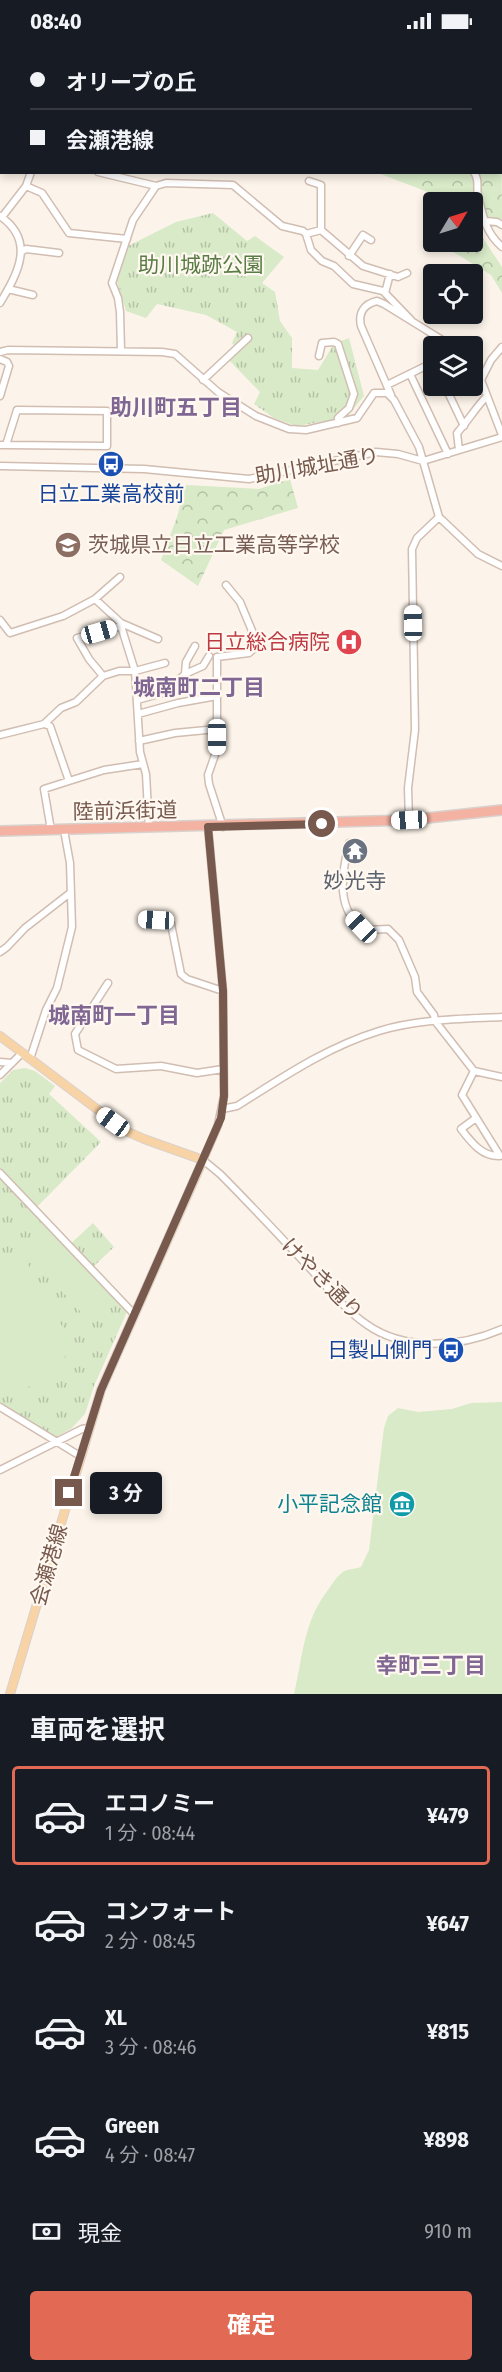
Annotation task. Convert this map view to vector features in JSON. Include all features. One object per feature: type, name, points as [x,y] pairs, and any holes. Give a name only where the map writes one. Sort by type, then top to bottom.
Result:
[{"type":"highway","name":"陸前浜街道","points":[[0,831],[409,820],[502,810]]},
{"type":"main road","points":[[0,1036],[126,1131],[204,1160]]},
{"type":"main road","name":"会瀬港線","points":[[10,1694],[101,1390],[204,1160]]},
{"type":"street","points":[[0,303],[20,266],[21,252],[16,232],[1,216],[26,186],[30,174]]},
{"type":"street","points":[[106,174],[156,186],[166,183],[232,184],[282,226],[303,231],[311,250],[322,261],[334,266],[352,284],[385,293],[411,320]]},
{"type":"street","points":[[475,174],[479,179],[478,194],[488,234],[502,247]]},
{"type":"street","points":[[309,181],[321,185],[321,230],[363,267],[398,277],[407,273]]},
{"type":"street","points":[[26,186],[42,194],[69,233],[128,239]]},
{"type":"street","points":[[121,351],[120,312],[112,283],[133,220],[156,186]]},
{"type":"street","points":[[486,221],[502,225]]},
{"type":"street","points":[[306,234],[321,230]]},
{"type":"street","points":[[349,256],[363,235],[371,240]]},
{"type":"street","points":[[21,252],[26,249],[59,254]]},
{"type":"street","points":[[385,293],[390,274]]},
{"type":"street","points":[[0,293],[4,288],[8,288],[33,295]]},
{"type":"street","points":[[435,336],[377,301],[366,305],[360,315],[361,326],[391,396],[417,442],[439,517],[478,554],[502,566]]},
{"type":"street","points":[[203,380],[248,338]]},
{"type":"street","points":[[319,356],[322,343],[338,344],[353,388],[351,405],[338,418],[338,423]]},
{"type":"street","points":[[0,352],[8,350],[121,351],[175,354],[218,392],[272,424],[289,429],[306,430],[357,418],[374,393],[382,392],[391,396]]},
{"type":"street","points":[[483,372],[501,351]]},
{"type":"street","points":[[0,359],[7,362],[9,366],[0,396]]},
{"type":"street","points":[[387,385],[423,368]]},
{"type":"street","points":[[410,374],[448,454]]},
{"type":"street","points":[[423,461],[502,436],[483,385]]},
{"type":"street","points":[[450,396],[464,426]]},
{"type":"street","points":[[459,450],[457,433],[487,396]]},
{"type":"street","points":[[17,410],[107,411],[107,446],[3,445],[17,410]]},
{"type":"street","name":"助川城址通り","points":[[0,466],[144,469],[249,479],[376,452],[398,454],[423,461]]},
{"type":"street","points":[[409,820],[408,788],[415,730],[411,549],[417,537],[439,517]]},
{"type":"street","points":[[0,620],[10,633],[63,616],[95,599],[120,577]]},
{"type":"street","points":[[223,826],[208,775],[217,749],[218,657],[249,653],[258,645],[240,602],[226,585]]},
{"type":"street","points":[[95,599],[123,625],[158,639]]},
{"type":"street","points":[[123,625],[135,671],[139,741],[146,774],[149,828]]},
{"type":"street","points":[[104,676],[89,659],[77,638],[123,625]]},
{"type":"street","points":[[185,674],[186,662],[195,646]]},
{"type":"street","points":[[137,700],[166,692],[185,674],[203,666],[209,656]]},
{"type":"street","points":[[0,735],[44,724],[61,708],[76,702],[104,676],[165,663]]},
{"type":"street","points":[[138,714],[178,703],[217,696]]},
{"type":"street","points":[[44,724],[50,726],[54,734],[69,781]]},
{"type":"street","points":[[139,741],[175,733],[217,729]]},
{"type":"street","points":[[51,830],[44,789],[104,770],[143,764]]},
{"type":"street","points":[[204,1160],[222,1109],[223,1069],[223,991],[208,827]]},
{"type":"street","points":[[30,1059],[46,1010],[57,987],[72,927],[70,863],[64,830]]},
{"type":"street","points":[[349,843],[343,878],[344,902],[352,917],[367,930],[388,929],[399,940],[415,977],[417,992],[434,1015],[435,1021],[474,1071],[502,1077]]},
{"type":"street","points":[[0,952],[25,928],[70,893]]},
{"type":"street","points":[[144,919],[168,920],[171,924],[181,974],[187,979],[223,991]]},
{"type":"street","points":[[108,983],[75,1034],[78,1050],[116,1069],[161,1066],[197,1073],[223,1069]]},
{"type":"street","points":[[222,1109],[237,1106],[295,1069],[335,1048],[380,1031],[435,1021],[502,1017]]},
{"type":"street","points":[[0,1075],[22,1053]]},
{"type":"street","points":[[0,1062],[12,1064]]},
{"type":"street","points":[[474,1071],[462,1095],[499,1148],[500,1156],[485,1153],[474,1145],[461,1129],[476,1118]]},
{"type":"street","name":"けやき通り","points":[[204,1160],[346,1307],[374,1329],[409,1341],[450,1343],[472,1340],[502,1329]]},
{"type":"street","points":[[0,1173],[134,1314]]},
{"type":"street","points":[[0,1407],[80,1456]]},
{"type":"street","points":[[0,1470],[88,1428]]},
{"type":"green space","points":[[381,174],[502,174],[502,219],[483,220],[483,192],[428,192]]},
{"type":"green space","name":"助川城跡公園","points":[[213,213],[247,241],[255,236],[284,257],[262,283],[275,292],[280,321],[292,338],[292,368],[318,370],[334,344],[349,338],[364,396],[346,418],[296,426],[274,418],[254,404],[260,392],[225,356],[235,347],[232,343],[237,332],[206,315],[157,304],[146,318],[126,311],[117,281],[128,246],[176,222]]},
{"type":"green space","points":[[483,238],[502,267],[502,293],[491,275],[483,270],[483,264],[473,264],[453,252],[483,252]]},
{"type":"green space","points":[[290,479],[298,508],[224,530],[198,586],[161,560],[186,485],[259,489]]},
{"type":"green space","points":[[25,1068],[35,1071],[55,1086],[49,1094],[101,1142],[34,1210],[67,1247],[93,1223],[114,1247],[89,1271],[127,1312],[94,1386],[85,1414],[72,1428],[54,1438],[0,1403],[0,1083],[13,1070]]},
{"type":"green space","points":[[50,1233],[113,1299],[90,1322],[28,1254]]},
{"type":"green space","points":[[2,1257],[25,1259],[73,1346],[57,1366],[42,1379],[19,1390],[0,1389]]},
{"type":"green space","points":[[502,1402],[502,1694],[294,1694],[305,1640],[313,1615],[335,1580],[347,1570],[361,1567],[369,1550],[384,1428],[388,1416],[398,1408],[418,1412],[452,1409],[471,1403]]},
{"type":"place","name":"日立工業高校前","points":[[111,464]]},
{"type":"place","name":"茨城県立日立工業高等学校","points":[[68,545]]},
{"type":"place","name":"日立総合病院","points":[[349,642]]},
{"type":"place","name":"妙光寺","points":[[355,851]]},
{"type":"place","name":"日製山側門","points":[[451,1350]]},
{"type":"place","name":"小平記念館","points":[[402,1504]]},
{"type":"district","name":"助川町五丁目","points":[[176,407]]},
{"type":"district","name":"城南町二丁目","points":[[199,687]]},
{"type":"district","name":"城南町一丁目","points":[[114,1015]]},
{"type":"district","name":"幸町三丁目","points":[[431,1665]]},
{"type":"route","points":[[69,1493],[95,1405],[109,1369],[221,1118],[224,1096],[223,991],[208,827],[322,824]]}]
